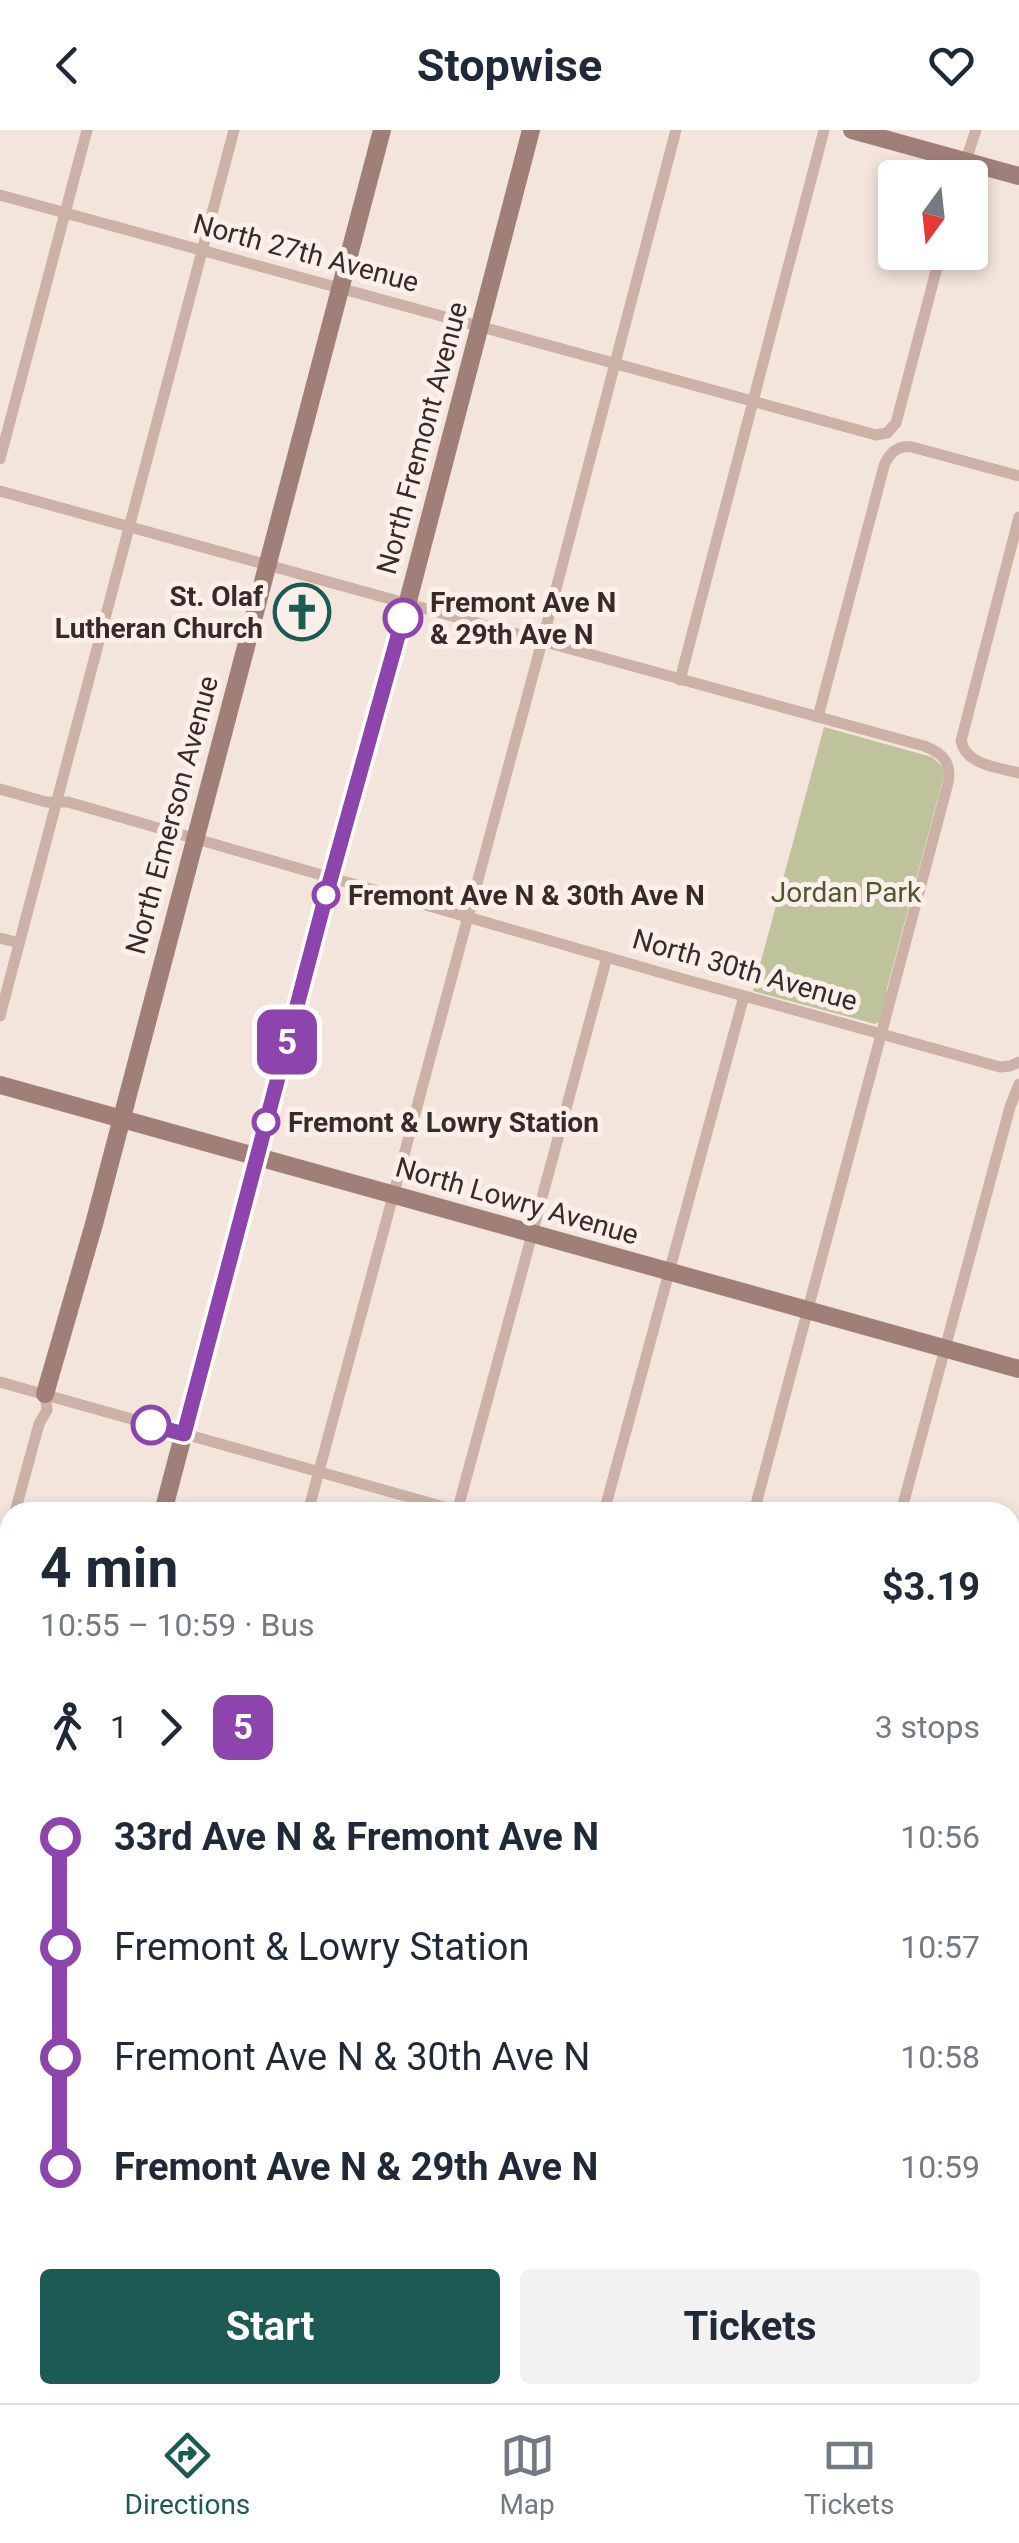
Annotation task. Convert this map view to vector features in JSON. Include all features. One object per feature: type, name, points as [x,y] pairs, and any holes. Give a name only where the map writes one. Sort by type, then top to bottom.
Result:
[{"type":"street","points":[[0,459],[88,130]]},
{"type":"street","points":[[0,1016],[234,130]]},
{"type":"street","name":"North Emerson Avenue","points":[[17,1502],[39,1424],[47,1410],[45,1394],[122,1119],[382,130]]},
{"type":"street","name":"North Fremont Avenue","points":[[166,1502],[531,130]]},
{"type":"street","points":[[311,1502],[676,130]]},
{"type":"street","points":[[680,680],[824,130]]},
{"type":"street","points":[[852,130],[937,160]]},
{"type":"street","points":[[965,160],[976,130]]},
{"type":"street","points":[[988,172],[1019,176]]},
{"type":"street","name":"North 27th Avenue","points":[[0,195],[876,436],[887,433],[896,423],[935,270]]},
{"type":"street","points":[[818,717],[890,455],[896,449],[912,446],[1019,476]]},
{"type":"street","points":[[0,491],[924,746],[947,761],[948,783],[757,1502]]},
{"type":"street","points":[[1019,517],[962,732],[964,751],[974,760],[1019,774]]},
{"type":"street","name":"North 30th Avenue","points":[[0,789],[46,802],[68,802],[1000,1067],[1017,1063]]},
{"type":"street","points":[[0,938],[20,943]]},
{"type":"street","points":[[462,1502],[607,957]]},
{"type":"street","points":[[607,1502],[744,996]]},
{"type":"street","points":[[904,1502],[1019,1084]]},
{"type":"street","name":"North Lowry Avenue","points":[[0,1085],[1019,1370]]},
{"type":"street","points":[[0,1382],[424,1502]]},
{"type":"green space","name":"Jordan Park","points":[[824,727],[932,757],[944,768],[882,1020],[875,1024],[753,991]]},
{"type":"bus line","name":"5","points":[[151,1425],[184,1434],[403,618]]},
{"type":"place","name":"St. Olaf Lutheran Church","points":[[302,612]]},
{"type":"place","name":"Fremont Ave N & 29th Ave N","points":[[403,618]]},
{"type":"place","name":"Fremont Ave N & 30th Ave N","points":[[326,895]]},
{"type":"place","name":"Fremont & Lowry Station","points":[[266,1122]]}]
